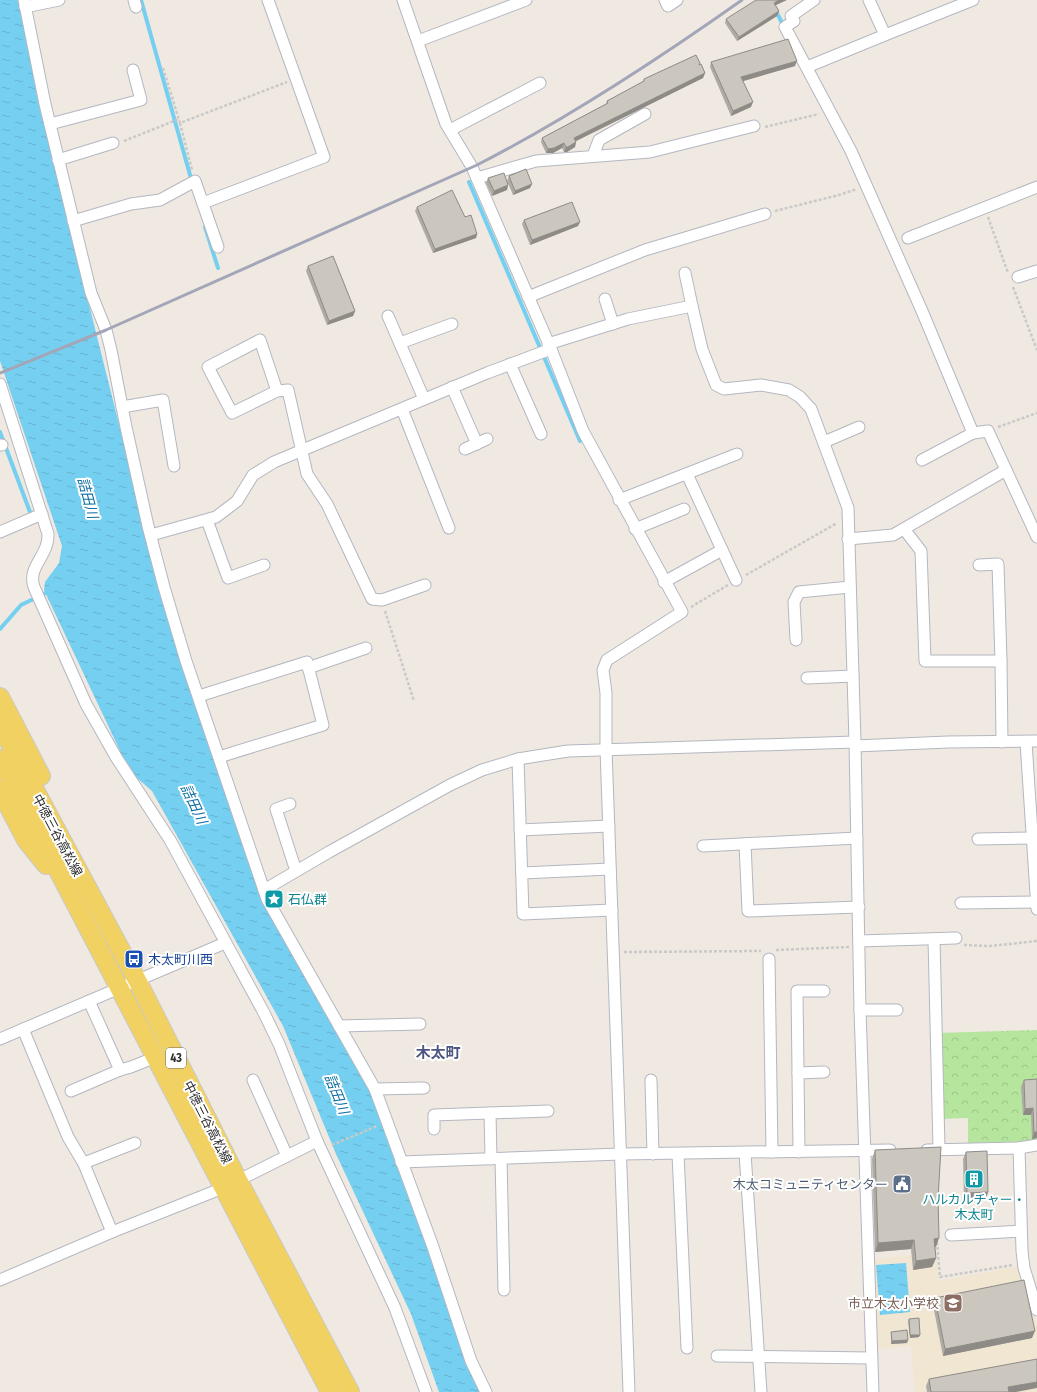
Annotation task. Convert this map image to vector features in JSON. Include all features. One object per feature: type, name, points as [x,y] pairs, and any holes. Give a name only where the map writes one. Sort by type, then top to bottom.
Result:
[{"type":"main road","points":[[0,697],[75,846],[81,879]]},
{"type":"main road","name":"中徳三谷高松線","points":[[0,725],[81,879],[137,980],[230,1184],[330,1392]]},
{"type":"main road","name":"中徳三谷高松線","points":[[0,759],[156,1057],[350,1392]]},
{"type":"main road","points":[[0,790],[26,840],[72,899]]},
{"type":"street","points":[[58,0],[24,3],[58,160],[91,293],[109,338],[122,407],[164,587],[264,890],[374,1089],[433,1247],[471,1362],[486,1392]]},
{"type":"street","points":[[203,203],[324,157],[268,0]]},
{"type":"street","points":[[403,0],[446,124],[477,178],[550,347],[583,431],[619,500],[682,612],[607,660],[603,670],[606,692],[606,749],[629,1392]]},
{"type":"street","points":[[418,41],[526,0]]},
{"type":"street","points":[[665,0],[668,6],[677,0]]},
{"type":"street","points":[[814,0],[791,16],[794,22],[786,27],[831,111],[867,185],[973,433]]},
{"type":"street","points":[[869,0],[885,35]]},
{"type":"street","points":[[807,67],[973,0]]},
{"type":"street","points":[[50,124],[141,100],[133,70]]},
{"type":"street","points":[[450,130],[540,83]]},
{"type":"street","points":[[593,156],[599,140],[645,114]]},
{"type":"street","points":[[477,178],[536,161],[650,152],[754,126]]},
{"type":"street","points":[[58,160],[113,143]]},
{"type":"street","points":[[73,221],[131,204],[160,200],[192,183],[203,203],[218,247]]},
{"type":"street","points":[[908,238],[1037,187]]},
{"type":"street","points":[[528,297],[645,250],[764,214]]},
{"type":"street","points":[[1018,277],[1037,271]]},
{"type":"street","points":[[685,273],[702,348],[716,385],[724,389],[761,385],[790,390],[800,397],[811,410],[848,508],[859,907],[860,1010],[873,1392]]},
{"type":"street","points":[[605,299],[613,324]]},
{"type":"street","points":[[151,535],[216,517],[237,501],[253,475],[274,462],[302,452],[424,399],[550,347],[628,318],[692,306]]},
{"type":"street","points":[[388,316],[424,399]]},
{"type":"street","points":[[400,343],[452,324]]},
{"type":"street","points":[[277,390],[260,340],[208,367],[232,413],[277,390],[288,390],[307,474],[327,504],[372,599],[382,600],[425,585]]},
{"type":"street","points":[[510,364],[541,434]]},
{"type":"street","points":[[0,384],[48,534],[48,543],[33,572],[32,581],[34,587],[86,704],[116,757],[170,840],[264,1013],[279,1044],[318,1141],[395,1308],[426,1392]]},
{"type":"street","points":[[452,388],[477,444]]},
{"type":"street","points":[[122,407],[163,400],[174,466]]},
{"type":"street","points":[[402,409],[449,528]]},
{"type":"street","points":[[824,442],[859,427]]},
{"type":"street","points":[[922,460],[973,433],[988,431],[1037,537]]},
{"type":"street","points":[[465,449],[487,439]]},
{"type":"street","points":[[619,500],[736,454]]},
{"type":"street","points":[[848,540],[893,534],[1006,470]]},
{"type":"street","points":[[687,474],[736,580]]},
{"type":"street","points":[[635,529],[684,509]]},
{"type":"street","points":[[0,532],[42,514]]},
{"type":"street","points":[[207,520],[228,578],[264,565]]},
{"type":"street","points":[[904,529],[921,551],[925,661],[1001,661]]},
{"type":"street","points":[[664,582],[722,550]]},
{"type":"street","points":[[978,565],[998,564],[1002,742]]},
{"type":"street","points":[[796,640],[794,602],[799,592],[850,587]]},
{"type":"street","points":[[308,668],[366,648]]},
{"type":"street","points":[[199,696],[307,662],[323,725],[219,757]]},
{"type":"street","points":[[807,678],[853,676]]},
{"type":"street","points":[[264,890],[450,785],[482,770],[518,759],[568,751],[606,749],[948,742],[1032,742],[1033,838],[1036,867],[1037,909]]},
{"type":"street","points":[[518,759],[523,914],[612,910]]},
{"type":"street","points":[[290,804],[272,810],[296,871]]},
{"type":"street","points":[[520,830],[609,826]]},
{"type":"street","points":[[703,846],[857,838]]},
{"type":"street","points":[[978,839],[1033,838]]},
{"type":"street","points":[[745,844],[748,911],[859,907]]},
{"type":"street","points":[[522,873],[610,869]]},
{"type":"street","points":[[961,903],[1037,902]]},
{"type":"street","points":[[859,944],[956,938]]},
{"type":"street","points":[[934,939],[938,1149]]},
{"type":"street","points":[[0,1039],[225,943]]},
{"type":"street","points":[[769,959],[772,1152]]},
{"type":"street","points":[[799,1152],[797,991],[824,991]]},
{"type":"street","points":[[89,1001],[120,1070]]},
{"type":"street","points":[[860,1010],[897,1010]]},
{"type":"street","points":[[339,1026],[420,1024]]},
{"type":"street","points":[[22,1029],[68,1136],[84,1163],[112,1232]]},
{"type":"street","points":[[71,1090],[156,1057]]},
{"type":"street","points":[[798,1073],[824,1072]]},
{"type":"street","points":[[253,1080],[287,1156]]},
{"type":"street","points":[[651,1080],[653,1154]]},
{"type":"street","points":[[374,1089],[424,1088]]},
{"type":"street","points":[[434,1129],[434,1115],[548,1111]]},
{"type":"street","points":[[490,1113],[496,1159],[504,1290]]},
{"type":"street","points":[[0,1280],[230,1184],[318,1141]]},
{"type":"street","points":[[84,1163],[135,1142]]},
{"type":"street","points":[[917,1150],[1020,1148],[1037,1145]]},
{"type":"street","points":[[1020,1148],[1023,1264],[1037,1310]]},
{"type":"street","points":[[401,1162],[621,1154],[902,1150]]},
{"type":"street","points":[[745,1153],[761,1392]]},
{"type":"street","points":[[678,1154],[687,1348]]},
{"type":"street","points":[[951,1235],[1021,1231]]},
{"type":"street","points":[[717,1356],[871,1358]]},
{"type":"path","points":[[163,68],[179,119],[192,183]]},
{"type":"path","points":[[180,123],[296,79]]},
{"type":"path","points":[[754,126],[756,129],[831,111]]},
{"type":"path","points":[[113,143],[119,144],[179,119]]},
{"type":"path","points":[[764,214],[839,195],[867,185]]},
{"type":"path","points":[[988,431],[1037,413]]},
{"type":"path","points":[[682,612],[848,516]]},
{"type":"path","points":[[382,600],[414,701]]},
{"type":"path","points":[[956,938],[956,943],[962,945],[990,946],[1037,941]]},
{"type":"path","points":[[614,952],[746,952],[859,944]]},
{"type":"path","points":[[329,1146],[383,1124]]},
{"type":"path","points":[[937,1235],[940,1277],[1023,1264]]},
{"type":"shaded area","name":"市立木太小学校","points":[[936,1253],[939,1281],[1020,1266],[1037,1324],[1037,1392],[915,1392],[911,1346],[877,1349],[873,1259]]},
{"type":"green space","points":[[1037,1030],[1037,1139],[1017,1142],[968,1143],[968,1118],[940,1119],[938,1033]]},
{"type":"water","name":"詰田川","points":[[0,0],[19,0],[38,101],[161,592],[264,900],[370,1091],[483,1392],[439,1392],[411,1314],[336,1154],[283,1026],[152,791],[130,772],[44,590],[45,582],[59,563],[62,546],[0,361]]},
{"type":"water","points":[[906,1263],[910,1312],[880,1315],[876,1265]]},
{"type":"building","points":[[756,0],[779,0],[774,3],[779,11],[739,37],[726,19]]},
{"type":"building","points":[[788,39],[797,61],[741,77],[753,102],[733,111],[711,62]]},
{"type":"building","points":[[696,55],[700,63],[699,65],[701,64],[705,73],[574,138],[576,142],[568,147],[566,147],[564,143],[548,149],[542,138],[608,103],[607,101],[644,81],[644,79]]},
{"type":"building","points":[[526,169],[532,184],[515,191],[509,176]]},
{"type":"building","points":[[504,173],[508,185],[494,191],[488,178]]},
{"type":"building","points":[[452,190],[465,217],[471,215],[477,234],[435,249],[417,207]]},
{"type":"building","points":[[572,202],[580,222],[532,240],[524,220]]},
{"type":"building","points":[[333,256],[355,311],[329,321],[308,266]]},
{"type":"building","points":[[1037,1079],[1037,1132],[1034,1132],[1033,1108],[1025,1109],[1024,1080]]},
{"type":"building","name":"木太コミュニティセンター","points":[[941,1147],[938,1199],[939,1238],[934,1239],[936,1258],[916,1261],[914,1240],[878,1243],[875,1150]]},
{"type":"building","name":"ハルカルチャー・ 木太町","points":[[987,1151],[988,1192],[967,1193],[966,1152]]},
{"type":"building","points":[[1024,1280],[1035,1331],[945,1349],[935,1298]]},
{"type":"building","points":[[919,1318],[920,1335],[910,1335],[909,1319]]},
{"type":"building","points":[[907,1330],[908,1340],[892,1341],[891,1332]]},
{"type":"building","points":[[1037,1359],[1037,1382],[1008,1387],[1009,1392],[931,1392],[929,1379]]},
{"type":"waterway","points":[[141,0],[192,182]]},
{"type":"waterway","points":[[776,11],[784,27]]},
{"type":"waterway","points":[[469,182],[580,441]]},
{"type":"waterway","points":[[205,227],[218,268]]},
{"type":"waterway","points":[[0,432],[30,512]]},
{"type":"waterway","points":[[0,629],[21,605],[50,591]]},
{"type":"railway","points":[[0,373],[106,330],[477,165],[579,108],[678,44],[742,0]]},
{"type":"place","name":"石仏群","points":[[274,899]]},
{"type":"place","name":"木太町川西","points":[[134,959]]},
{"type":"place","name":"ハルカルチャー・ 木太町","points":[[974,1179]]},
{"type":"place","name":"木太コミュニティセンター","points":[[902,1184]]},
{"type":"place","name":"市立木太小学校","points":[[953,1303]]},
{"type":"district","name":"木太町","points":[[438,1053]]}]
